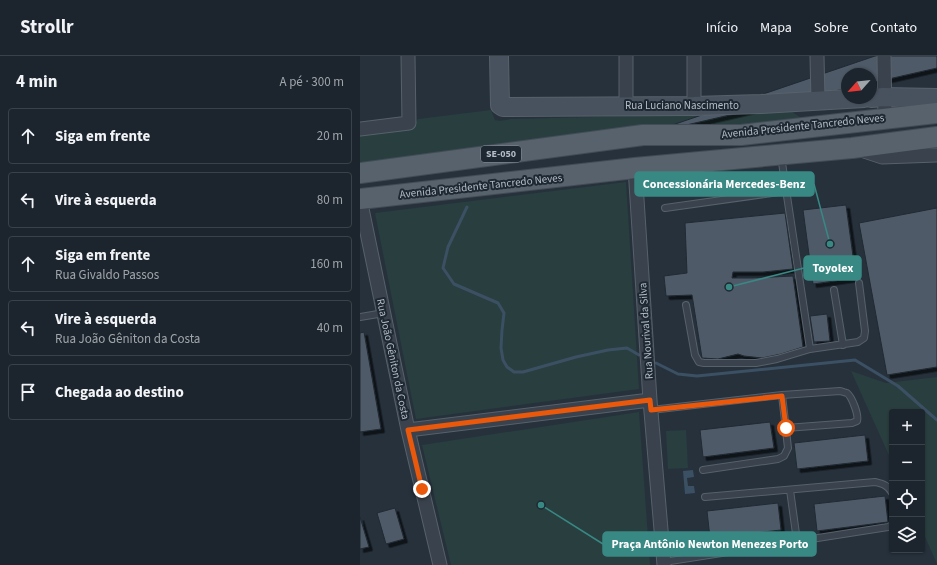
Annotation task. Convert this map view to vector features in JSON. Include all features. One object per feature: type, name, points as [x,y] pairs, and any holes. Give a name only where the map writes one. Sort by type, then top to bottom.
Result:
[{"type":"main road","name":"Avenida Presidente Tancredo Neves","points":[[360,173],[642,135],[741,134],[937,112]]},
{"type":"main road","name":"Avenida Presidente Tancredo Neves","points":[[362,196],[635,168],[852,148],[937,137]]},
{"type":"street","points":[[360,129],[409,123],[408,56]]},
{"type":"street","name":"Rua Luciano Nascimento","points":[[499,56],[500,106],[503,107],[694,106],[841,100]]},
{"type":"street","points":[[626,56],[626,106]]},
{"type":"street","points":[[694,56],[694,106]]},
{"type":"street","points":[[817,56],[818,101]]},
{"type":"street","points":[[884,56],[878,97],[885,118]]},
{"type":"street","points":[[878,97],[937,98]]},
{"type":"street","points":[[852,148],[882,157],[937,155]]},
{"type":"street","name":"Rua Nourival da Silva","points":[[635,168],[651,405],[664,564]]},
{"type":"street","name":"Rua João Gêniton da Costa","points":[[362,196],[408,430],[440,565]]},
{"type":"street","points":[[408,430],[651,405]]},
{"type":"lane","points":[[781,155],[810,349]]},
{"type":"lane","points":[[665,208],[786,191]]},
{"type":"lane","points":[[686,305],[695,355],[699,362],[704,364],[756,363],[777,359],[810,349],[858,342],[864,338],[865,331],[859,283]]},
{"type":"lane","points":[[834,290],[843,344]]},
{"type":"lane","points":[[360,317],[384,313]]},
{"type":"lane","points":[[651,405],[840,391],[847,393],[851,398],[858,416],[858,420],[852,423],[786,428]]},
{"type":"lane","points":[[703,470],[778,459],[784,456],[788,448],[782,396]]},
{"type":"lane","points":[[706,497],[875,482],[884,484],[889,488]]},
{"type":"lane","points":[[790,490],[797,541]]},
{"type":"lane","points":[[664,564],[889,526]]},
{"type":"green space","points":[[491,110],[495,120],[500,121],[511,119],[792,112],[803,119],[360,165],[360,134],[413,126],[418,119]]},
{"type":"green space","points":[[626,182],[639,389],[416,419],[375,213]]},
{"type":"green space","points":[[851,371],[886,383],[937,377],[937,564],[925,537],[925,409],[889,409],[889,455]]},
{"type":"green space","points":[[639,412],[650,565],[451,565],[422,445]]},
{"type":"green space","points":[[686,430],[688,468],[668,469],[666,431]]},
{"type":"water","points":[[693,470],[694,477],[687,478],[688,486],[694,486],[695,493],[685,494],[683,471]]},
{"type":"building","points":[[875,56],[937,56],[937,68],[877,82],[877,68],[841,68],[841,89],[643,135]]},
{"type":"building","points":[[846,205],[856,278],[813,284],[803,210]]},
{"type":"building","points":[[937,208],[937,367],[887,375],[859,223]]},
{"type":"building","points":[[785,213],[793,269],[763,272],[733,272],[732,278],[793,276],[803,347],[762,358],[738,354],[718,359],[702,358],[692,295],[666,296],[664,276],[687,273],[685,223]]},
{"type":"building","points":[[827,314],[830,341],[814,342],[810,316]]},
{"type":"building","points":[[364,332],[381,429],[360,432],[360,333]]},
{"type":"building","points":[[770,422],[774,448],[703,457],[700,430]]},
{"type":"building","points":[[865,435],[868,461],[797,469],[794,443]]},
{"type":"building","points":[[885,496],[888,522],[817,531],[814,504]]},
{"type":"building","points":[[778,503],[781,530],[710,538],[707,511]]},
{"type":"building","points":[[395,508],[404,539],[386,544],[377,513]]},
{"type":"building","points":[[360,517],[369,547],[360,549]]},
{"type":"waterway","points":[[467,207],[448,247],[443,268],[454,284],[498,303],[504,313],[501,348],[503,360],[507,367],[514,372],[523,372],[576,357],[608,350],[627,348],[639,355]]},
{"type":"waterway","points":[[656,363],[678,374],[697,376],[855,360],[898,386],[937,420]]},
{"type":"place","name":"Concessionária Mercedes-Benz","points":[[830,244]]},
{"type":"place","name":"Toyolex","points":[[729,287]]},
{"type":"place","name":"Praça Antônio Newton Menezes Porto","points":[[541,505]]},
{"type":"route","points":[[422,489],[408,430],[650,400],[651,410],[782,396],[786,428]]}]
